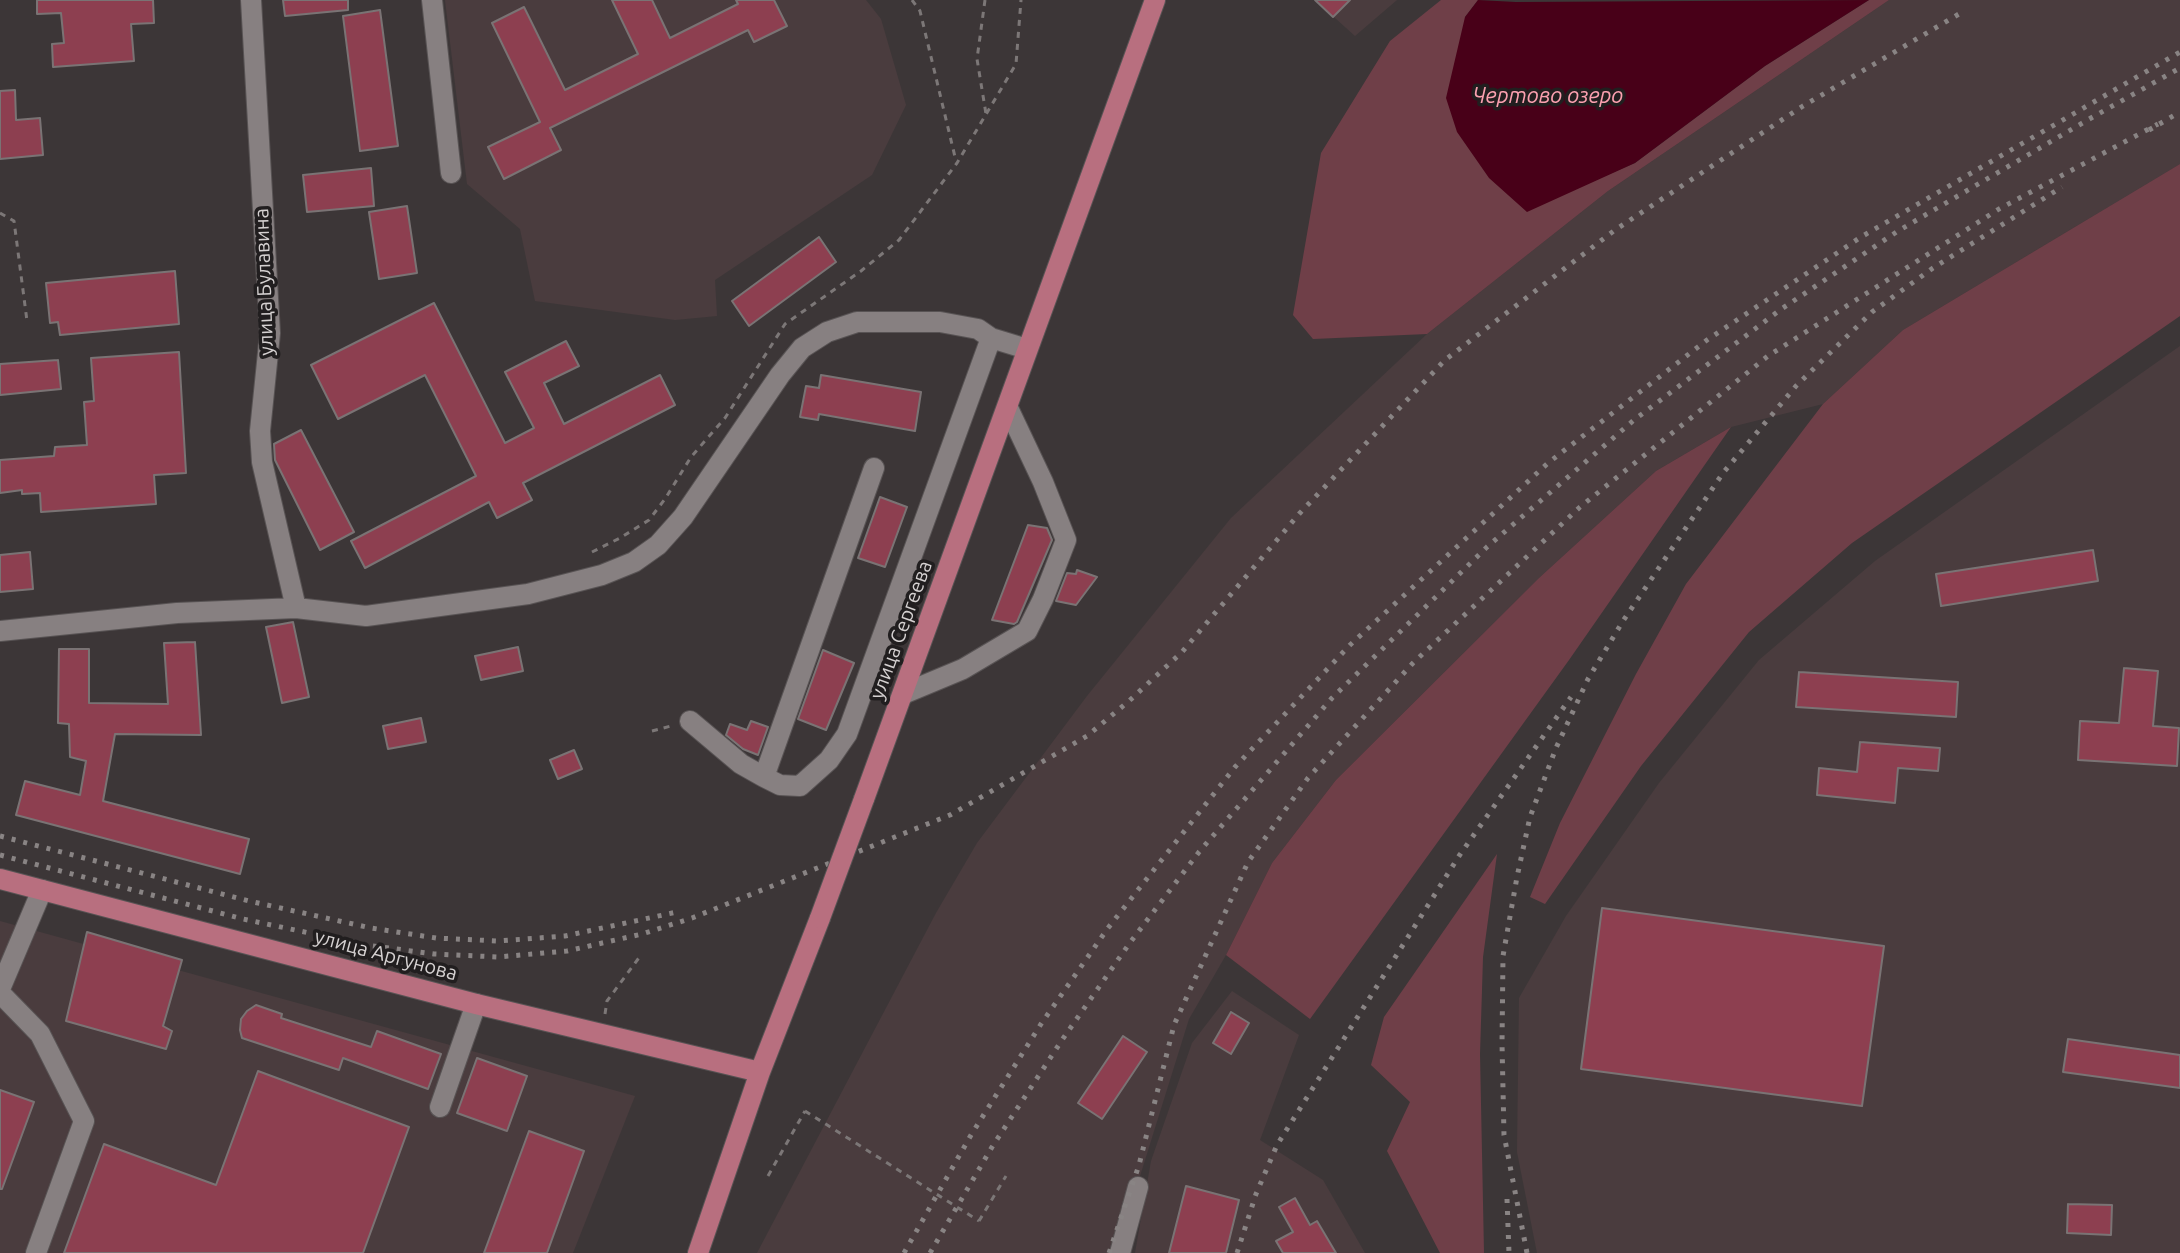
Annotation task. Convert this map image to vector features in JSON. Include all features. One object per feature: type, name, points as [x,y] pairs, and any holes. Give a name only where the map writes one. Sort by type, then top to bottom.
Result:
[{"type":"main road","name":"улица Сергеева","points":[[698,1253],[760,1072],[903,694],[1155,0]]},
{"type":"main road","name":"улица Аргунова","points":[[0,879],[476,1004],[760,1072]]},
{"type":"street","name":"улица Булавина","points":[[251,0],[270,333],[260,431],[262,462],[296,608]]},
{"type":"street","points":[[432,0],[451,173]]},
{"type":"street","points":[[1148,23],[1164,0]]},
{"type":"street","points":[[0,631],[177,613],[296,608],[366,616],[528,594],[602,575],[634,562],[658,545],[683,517],[780,375],[802,348],[827,332],[857,322],[940,322],[978,329],[991,338],[1027,349]]},
{"type":"street","points":[[690,721],[741,764],[780,785],[800,786],[829,760],[847,734],[991,338]]},
{"type":"street","points":[[903,694],[963,669],[1027,631],[1066,540],[1008,408]]},
{"type":"street","points":[[764,777],[874,468]]},
{"type":"street","points":[[36,1253],[84,1121],[40,1034],[0,991],[42,890]]},
{"type":"street","points":[[440,1107],[476,1004]]},
{"type":"street","points":[[1120,1253],[1138,1187]]},
{"type":"path","points":[[912,0],[920,11],[957,163]]},
{"type":"path","points":[[985,0],[977,59],[986,114]]},
{"type":"path","points":[[592,552],[649,520],[691,457],[725,418],[785,324],[861,271],[899,240],[957,163],[1016,64],[1021,0]]},
{"type":"path","points":[[0,213],[14,221],[27,321]]},
{"type":"path","points":[[604,1018],[607,1001],[641,955]]},
{"type":"path","points":[[768,1176],[805,1111],[979,1221],[1006,1176]]},
{"type":"shaded area","points":[[445,0],[866,0],[881,19],[906,105],[872,175],[715,280],[717,316],[675,320],[535,301],[520,229],[467,184]]},
{"type":"shaded area","points":[[1315,0],[1397,0],[1355,36]]},
{"type":"shaded area","points":[[1441,0],[1478,0],[1465,17],[1584,185],[1635,163],[1765,66],[1869,0],[1889,0],[1608,191],[1427,334],[1313,339],[1293,315],[1321,153],[1390,41]]},
{"type":"shaded area","points":[[1889,0],[2180,0],[2180,164],[1903,330],[1823,404],[1731,427],[1656,471],[1539,578],[1336,780],[1272,863],[1226,955],[1189,1019],[1116,1253],[757,1253],[936,913],[977,843],[1087,696],[1231,518],[1427,334],[1608,191]]},
{"type":"shaded area","points":[[2180,164],[2180,316],[1852,543],[1749,632],[1641,766],[1545,904],[1530,897],[1560,823],[1686,584],[1823,404],[1903,330]]},
{"type":"shaded area","points":[[2180,346],[2180,1253],[1537,1253],[1517,1152],[1519,998],[1566,916],[1659,783],[1759,660],[1875,561]]},
{"type":"shaded area","points":[[1731,427],[1569,660],[1310,1019],[1226,955],[1272,863],[1336,780],[1539,578],[1656,471]]},
{"type":"shaded area","points":[[1497,854],[1483,957],[1480,1054],[1484,1253],[1440,1253],[1387,1151],[1410,1102],[1371,1065],[1384,1017]]},
{"type":"shaded area","points":[[0,921],[635,1096],[573,1253],[0,1253]]},
{"type":"shaded area","points":[[1232,991],[1299,1035],[1260,1140],[1323,1180],[1365,1253],[1135,1253],[1151,1161],[1192,1043]]},
{"type":"water","name":"Чертово озеро","points":[[1478,0],[1869,0],[1765,66],[1635,163],[1527,212],[1489,178],[1457,132],[1446,98],[1465,17]]},
{"type":"building","points":[[37,0],[153,0],[154,23],[131,24],[134,61],[53,67],[52,44],[64,43],[61,13],[37,14]]},
{"type":"building","points":[[283,0],[348,0],[348,10],[285,16]]},
{"type":"building","points":[[612,0],[652,0],[670,38],[738,4],[736,0],[774,0],[787,26],[754,42],[748,30],[550,128],[561,150],[504,179],[488,147],[540,122],[492,23],[524,7],[565,90],[638,54]]},
{"type":"building","points":[[1315,0],[1350,0],[1333,17]]},
{"type":"building","points":[[380,10],[398,146],[360,151],[343,16]]},
{"type":"building","points":[[15,90],[16,120],[40,118],[43,155],[0,159],[0,91]]},
{"type":"building","points":[[371,168],[374,206],[307,212],[303,175]]},
{"type":"building","points":[[407,206],[417,273],[379,279],[369,212]]},
{"type":"building","points":[[819,237],[836,262],[749,326],[732,301]]},
{"type":"building","points":[[175,271],[179,324],[60,335],[58,322],[50,323],[46,283]]},
{"type":"building","points":[[434,303],[505,443],[534,428],[505,372],[566,341],[579,366],[544,383],[564,424],[660,375],[675,405],[523,483],[532,500],[497,518],[489,502],[365,568],[351,541],[476,476],[425,375],[338,419],[311,365]]},
{"type":"building","points":[[179,352],[186,473],[154,475],[156,504],[41,512],[40,493],[22,494],[22,490],[0,493],[0,460],[54,456],[55,447],[87,445],[84,402],[94,401],[91,358]]},
{"type":"building","points":[[58,360],[61,389],[0,395],[0,364]]},
{"type":"building","points":[[821,375],[921,392],[915,431],[819,414],[818,420],[800,417],[806,386],[819,388]]},
{"type":"building","points":[[301,430],[354,532],[320,550],[275,460],[274,444]]},
{"type":"building","points":[[880,497],[907,507],[885,567],[858,558]]},
{"type":"building","points":[[1028,525],[1047,528],[1052,540],[1017,622],[992,620]]},
{"type":"building","points":[[2093,550],[2098,581],[1941,606],[1936,574]]},
{"type":"building","points":[[30,552],[33,589],[0,592],[0,555]]},
{"type":"building","points":[[1077,570],[1097,577],[1076,605],[1056,601],[1067,573],[1076,574]]},
{"type":"building","points":[[293,622],[309,697],[282,703],[266,627]]},
{"type":"building","points":[[195,642],[201,735],[115,734],[103,801],[249,839],[240,874],[16,815],[25,781],[80,795],[86,761],[70,757],[69,724],[58,723],[59,649],[89,649],[89,703],[168,704],[164,643]]},
{"type":"building","points":[[518,647],[523,671],[481,680],[475,656]]},
{"type":"building","points":[[823,650],[854,663],[826,730],[798,719]]},
{"type":"building","points":[[2124,668],[2158,671],[2153,726],[2179,728],[2177,766],[2078,760],[2080,721],[2119,723]]},
{"type":"building","points":[[1799,672],[1958,682],[1956,717],[1796,707]]},
{"type":"building","points":[[421,718],[426,742],[388,749],[383,726]]},
{"type":"building","points":[[751,721],[768,727],[758,755],[743,749],[726,735],[730,724],[747,730]]},
{"type":"building","points":[[1860,742],[1940,748],[1938,771],[1898,768],[1895,803],[1817,795],[1819,768],[1857,772]]},
{"type":"building","points":[[574,750],[582,769],[558,779],[550,760]]},
{"type":"building","points":[[1602,908],[1884,946],[1862,1106],[1581,1069]]},
{"type":"building","points":[[87,932],[182,960],[163,1026],[172,1031],[166,1049],[66,1021]]},
{"type":"building","points":[[256,1005],[282,1014],[281,1018],[371,1047],[377,1031],[441,1054],[428,1089],[343,1058],[339,1070],[242,1038],[241,1019]]},
{"type":"building","points":[[1231,1012],[1249,1023],[1231,1054],[1213,1043]]},
{"type":"building","points":[[1123,1036],[1147,1052],[1102,1119],[1078,1103]]},
{"type":"building","points":[[2068,1039],[2180,1055],[2180,1088],[2063,1072]]},
{"type":"building","points":[[477,1058],[527,1076],[507,1131],[457,1113]]},
{"type":"building","points":[[258,1071],[409,1127],[363,1253],[64,1253],[104,1144],[216,1185]]},
{"type":"building","points":[[0,1090],[34,1102],[2,1189],[0,1189]]},
{"type":"building","points":[[529,1131],[584,1151],[547,1253],[484,1253]]},
{"type":"building","points":[[1186,1186],[1239,1200],[1226,1253],[1169,1253]]},
{"type":"building","points":[[1295,1198],[1310,1225],[1317,1221],[1336,1253],[1283,1253],[1276,1241],[1293,1232],[1279,1207]]},
{"type":"building","points":[[2068,1204],[2112,1205],[2111,1235],[2067,1233]]},
{"type":"railway","points":[[0,855],[243,919],[366,945],[434,954],[498,957],[567,951],[642,934],[692,918],[950,815],[1087,736],[1129,701],[1182,652],[1299,514],[1445,360],[1615,230],[1803,106],[1964,11]]},
{"type":"railway","points":[[904,1253],[971,1135],[1041,1024],[1108,928],[1235,767],[1350,645],[1548,463],[1707,340],[1861,237],[2180,52]]},
{"type":"railway","points":[[930,1253],[992,1147],[1062,1040],[1199,852],[1332,698],[1487,547],[1634,420],[1780,310],[1898,231],[2180,68]]},
{"type":"railway","points":[[2149,130],[2180,112]]},
{"type":"railway","points":[[1109,1253],[1139,1165],[1174,1025],[1248,862],[1308,778],[1413,663],[1580,507],[1768,356],[1999,209],[2158,124]]},
{"type":"railway","points":[[1527,1253],[1504,1135],[1503,956],[1530,817],[1556,748],[1588,679],[1623,621],[1723,473],[1796,386],[1872,312],[1933,268],[2062,187]]},
{"type":"railway","points":[[1237,1253],[1256,1194],[1277,1145],[1459,856],[1571,697]]},
{"type":"railway","points":[[0,836],[249,901],[371,928],[436,938],[498,941],[565,936],[677,912]]},
{"type":"railway","points":[[1507,1199],[1509,1253]]}]
